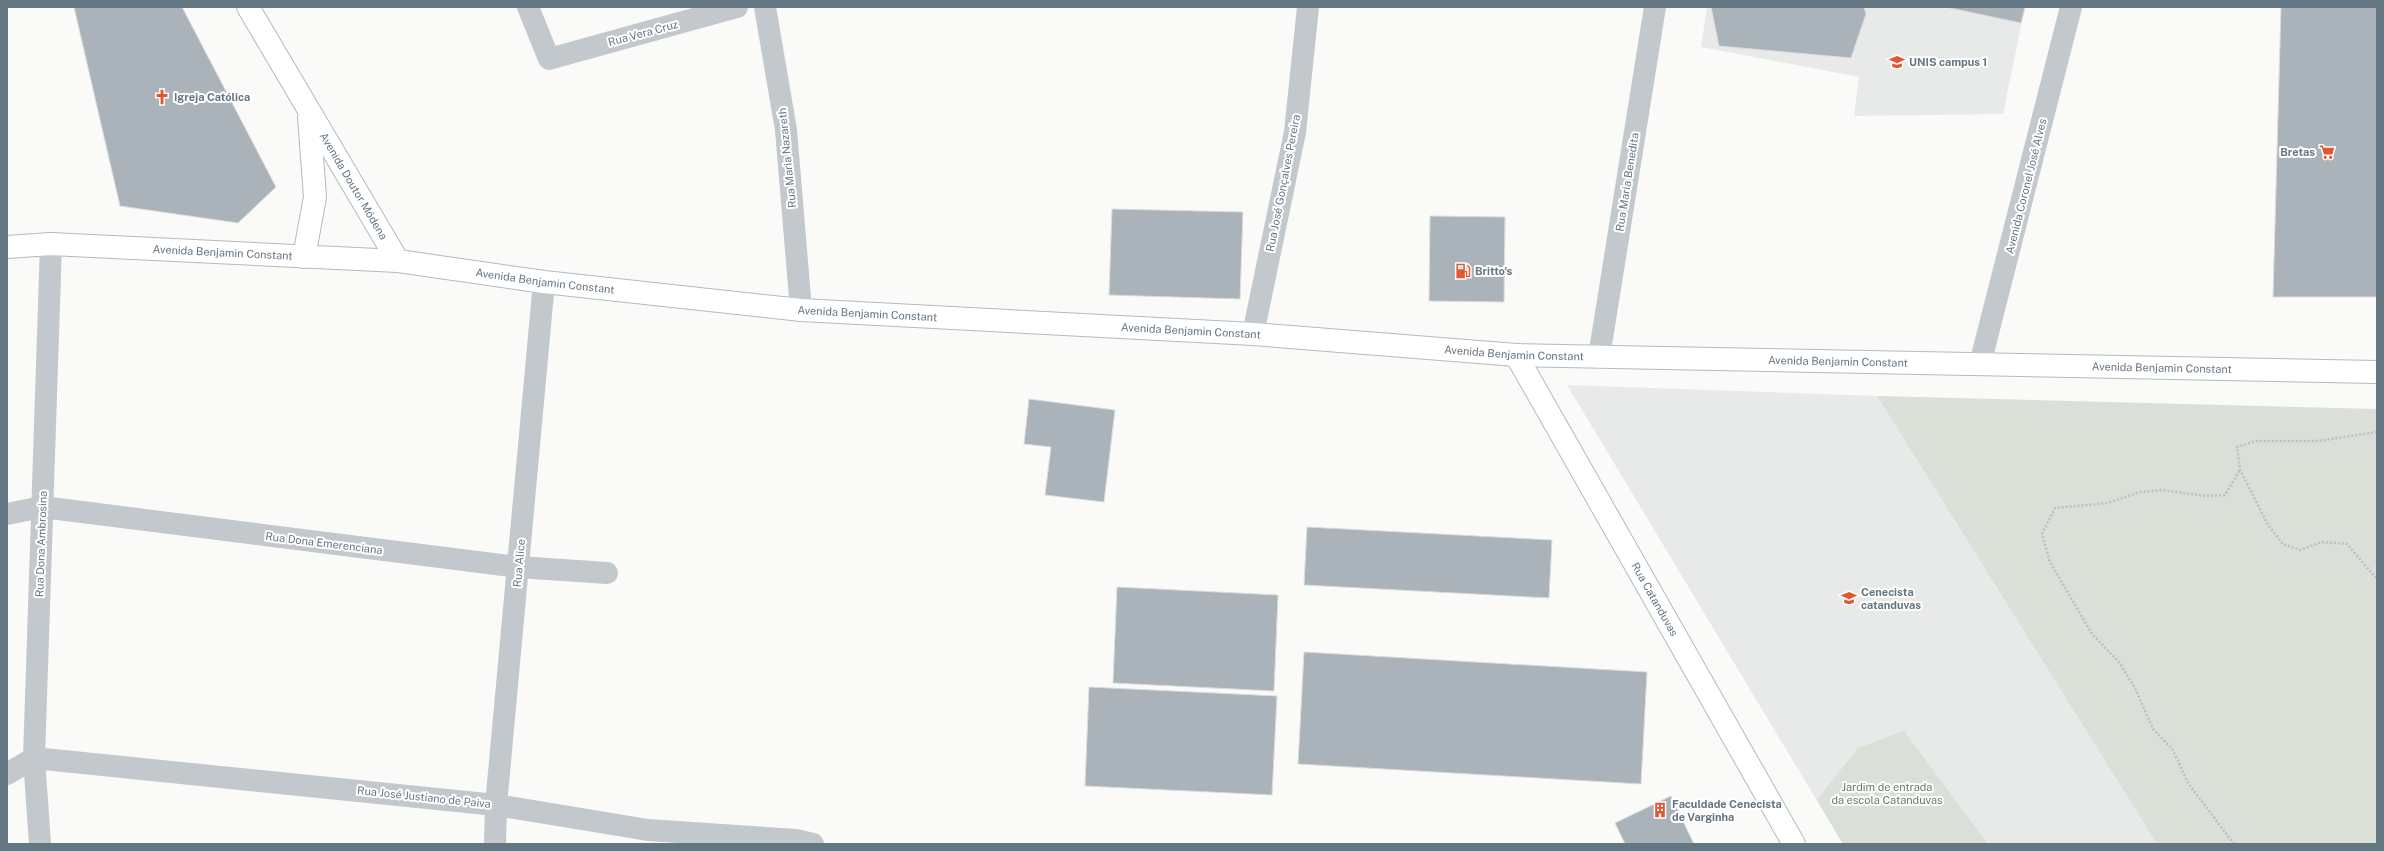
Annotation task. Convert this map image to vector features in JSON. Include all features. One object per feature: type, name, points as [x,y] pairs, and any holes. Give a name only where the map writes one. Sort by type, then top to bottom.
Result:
[{"type":"main road","name":"Avenida Doutor Módena","points":[[248,7],[308,112],[398,261]]},
{"type":"main road","name":"Avenida Doutor Módena","points":[[304,256],[315,197],[308,112]]},
{"type":"main road","name":"Avenida Benjamin Constant","points":[[7,247],[51,244],[398,261],[544,282],[801,310],[1253,334],[1516,355],[2377,372]]},
{"type":"main road","name":"Rua Catanduvas","points":[[1516,355],[1794,844]]},
{"type":"street","name":"Rua Vera Cruz","points":[[528,7],[548,59],[737,7]]},
{"type":"street","name":"Rua Maria Nazareth","points":[[765,7],[786,130],[801,310]]},
{"type":"street","name":"Rua José Gonçalves Pereira","points":[[1253,334],[1295,132],[1308,7]]},
{"type":"street","name":"Rua Maria Benedita","points":[[1599,357],[1655,7]]},
{"type":"street","name":"Avenida Coronel José Alves","points":[[1980,364],[2071,7]]},
{"type":"street","name":"Rua Dona Ambrosina","points":[[40,844],[34,758],[51,244]]},
{"type":"street","name":"Rua Alice","points":[[495,844],[496,805],[544,282]]},
{"type":"street","name":"Rua Dona Emerenciana","points":[[7,514],[42,507],[518,567],[607,573]]},
{"type":"street","points":[[7,774],[34,758]]},
{"type":"street","name":"Rua José Justiano de Paiva","points":[[34,758],[496,805],[647,837],[796,840],[813,844]]},
{"type":"path","points":[[2377,432],[2318,441],[2256,441],[2237,447],[2240,470],[2268,525],[2283,544],[2300,550],[2322,542],[2348,544],[2377,579]]},
{"type":"path","points":[[2234,844],[2188,783],[2173,750],[2153,729],[2135,688],[2119,662],[2092,634],[2050,562],[2042,534],[2055,508],[2108,503],[2140,492],[2155,491],[2206,496],[2225,495],[2240,470]]},
{"type":"shaded area","name":"UNIS campus 1","points":[[1707,7],[2025,7],[2003,114],[1854,116],[1859,77],[1701,47]]},
{"type":"shaded area","name":"Cenecista catanduvas","points":[[1567,385],[1877,396],[2157,844],[1843,844]]},
{"type":"green space","points":[[1877,396],[2377,409],[2377,844],[2157,844]]},
{"type":"green space","name":"Jardim de entrada da escola Catanduvas","points":[[1904,731],[1988,844],[1843,844],[1817,800],[1858,748]]},
{"type":"building","name":"Igreja Católica","points":[[74,7],[182,7],[276,187],[238,223],[120,206]]},
{"type":"building","points":[[1711,7],[1864,7],[1866,14],[1851,58],[1719,46]]},
{"type":"building","points":[[1945,7],[2025,7],[2021,23]]},
{"type":"building","name":"Bretas","points":[[2281,7],[2377,7],[2377,297],[2273,297]]},
{"type":"building","points":[[1112,209],[1243,212],[1240,299],[1109,295]]},
{"type":"building","points":[[1430,216],[1505,217],[1504,302],[1429,301]]},
{"type":"building","points":[[1029,399],[1115,410],[1104,502],[1045,495],[1051,447],[1024,444]]},
{"type":"building","points":[[1307,527],[1552,540],[1549,598],[1304,585]]},
{"type":"building","points":[[1117,587],[1278,595],[1274,691],[1113,683]]},
{"type":"building","points":[[1304,652],[1647,672],[1641,784],[1298,764]]},
{"type":"building","points":[[1089,687],[1277,696],[1272,795],[1085,786]]},
{"type":"building","name":"Faculdade Cenecista de Varginha","points":[[1671,796],[1694,844],[1625,844],[1615,823]]},
{"type":"place","name":"UNIS campus 1","points":[[1897,62]]},
{"type":"place","name":"Igreja Católica","points":[[162,97]]},
{"type":"place","name":"Bretas","points":[[2327,152]]},
{"type":"place","name":"Britto's","points":[[1463,271]]},
{"type":"place","name":"Cenecista catanduvas","points":[[1849,598]]},
{"type":"place","name":"Faculdade Cenecista de Varginha","points":[[1660,810]]}]
